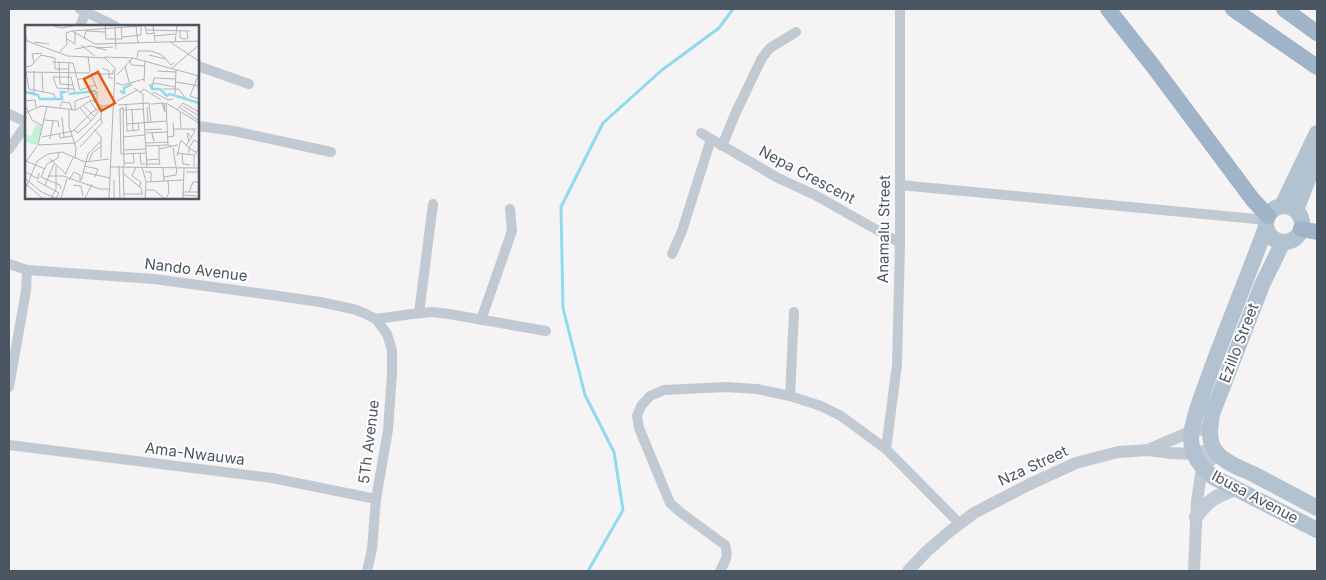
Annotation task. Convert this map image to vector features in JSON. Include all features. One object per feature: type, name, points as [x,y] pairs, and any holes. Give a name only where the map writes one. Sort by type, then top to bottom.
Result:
[{"type":"highway","points":[[1108,9],[1153,66],[1267,221]]},
{"type":"highway","points":[[1233,9],[1317,66]]},
{"type":"highway","points":[[1284,9],[1317,33]]},
{"type":"main road","points":[[1289,208],[1317,133]]},
{"type":"main road","points":[[1289,208],[1317,156]]},
{"type":"main road","points":[[1276,208],[1289,208],[1301,219],[1309,231],[1284,242],[1274,239],[1270,236],[1267,221],[1271,211],[1276,208]]},
{"type":"main road","name":"Ezillo Street","points":[[1192,431],[1208,378],[1267,221]]},
{"type":"main road","name":"Ezillo Street","points":[[1216,451],[1210,438],[1209,428],[1212,414],[1262,285],[1284,242]]},
{"type":"main road","points":[[1192,431],[1191,439],[1198,461]]},
{"type":"main road","name":"Ibusa Avenue","points":[[1216,451],[1228,461],[1317,508]]},
{"type":"main road","name":"Ibusa Avenue","points":[[1198,461],[1213,477],[1317,530]]},
{"type":"main road","points":[[1196,517],[1204,506],[1217,495],[1236,489]]},
{"type":"street","name":"Anamalu Street","points":[[886,450],[897,365],[900,243],[900,9]]},
{"type":"street","points":[[80,25],[84,10],[113,25]]},
{"type":"street","points":[[722,146],[762,58],[770,48],[796,32]]},
{"type":"street","points":[[199,66],[249,84]]},
{"type":"street","points":[[9,114],[25,123]]},
{"type":"street","points":[[9,148],[25,125]]},
{"type":"street","points":[[199,126],[234,130],[331,152]]},
{"type":"street","name":"Nepa Crescent","points":[[701,133],[778,178],[815,195],[900,243]]},
{"type":"street","points":[[672,254],[682,231],[711,139]]},
{"type":"street","points":[[900,185],[1267,221]]},
{"type":"street","points":[[419,313],[433,204]]},
{"type":"street","points":[[481,320],[512,232],[510,209]]},
{"type":"street","name":"Nando Avenue","points":[[9,264],[26,270],[154,279],[288,297],[353,309],[376,319]]},
{"type":"street","points":[[9,387],[26,291],[26,270]]},
{"type":"street","points":[[376,319],[432,312],[546,331]]},
{"type":"street","points":[[790,396],[794,312]]},
{"type":"street","name":"5Th Avenue","points":[[367,571],[372,549],[376,499],[388,430],[392,373],[392,350],[387,334],[376,319]]},
{"type":"street","points":[[720,571],[727,553],[725,545],[670,503],[639,428],[637,416],[641,406],[650,396],[664,390],[726,387],[757,389],[790,396],[820,406],[841,416],[886,450],[960,524]]},
{"type":"street","name":"Nza Street","points":[[908,571],[927,551],[974,513],[1030,484],[1076,464],[1118,452],[1148,450],[1192,431],[1209,428]]},
{"type":"street","name":"Ama-Nwauwa","points":[[9,445],[272,478],[376,499]]},
{"type":"street","points":[[1148,450],[1171,453],[1198,461],[1216,451]]},
{"type":"street","points":[[1194,571],[1198,461]]},
{"type":"waterway","points":[[588,571],[623,510],[614,452],[585,395],[563,308],[561,207],[603,123],[662,70],[719,28],[733,9]]}]
